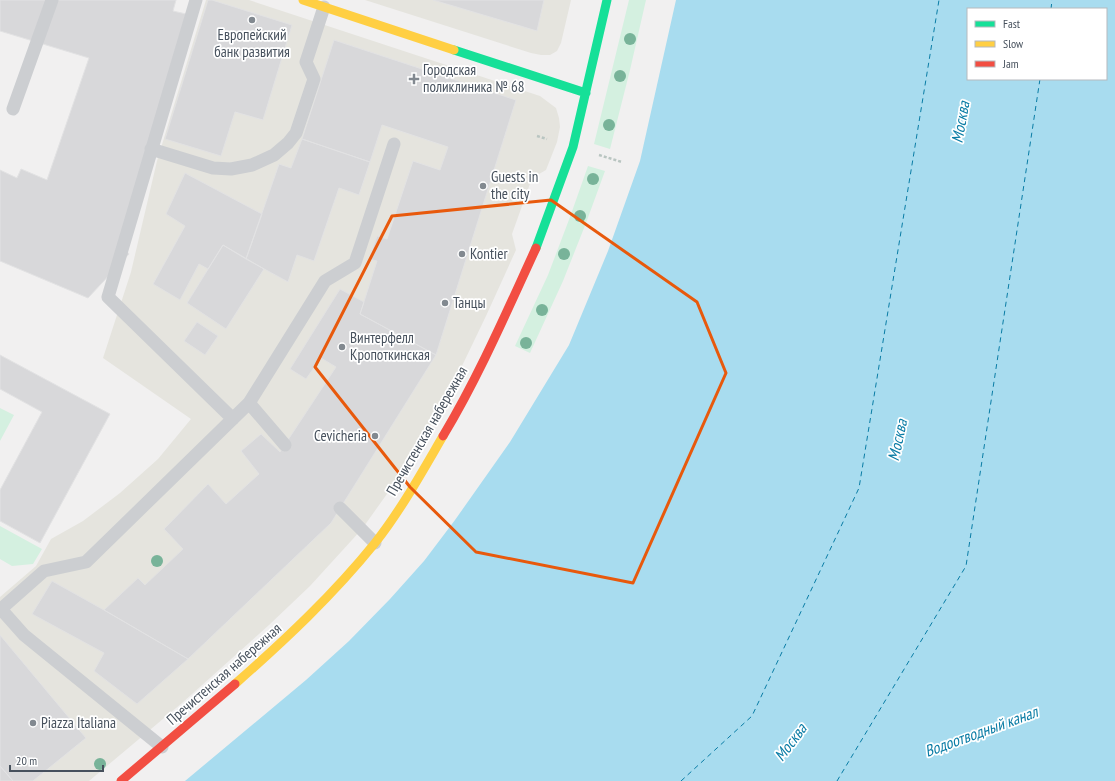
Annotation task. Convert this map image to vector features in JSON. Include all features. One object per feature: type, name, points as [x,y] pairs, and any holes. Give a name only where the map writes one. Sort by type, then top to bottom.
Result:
[{"type":"main road","points":[[303,0],[586,93]]},
{"type":"main road","name":"Пречистенская набережная","points":[[121,781],[278,646],[320,606],[374,543],[411,491],[454,418],[498,332],[540,238],[573,147],[607,0]]},
{"type":"lane","points":[[13,108],[52,0]]},
{"type":"lane","points":[[196,0],[108,297],[234,419]]},
{"type":"lane","points":[[152,149],[212,168],[231,169],[252,165],[274,156],[296,133],[314,79],[306,62],[324,7]]},
{"type":"lane","points":[[162,747],[24,635],[1,608],[44,572],[86,562],[250,403],[325,281],[355,263],[394,144]]},
{"type":"lane","points":[[250,403],[285,445]]},
{"type":"lane","points":[[340,508],[374,543]]},
{"type":"path","points":[[597,155],[622,162]]},
{"type":"highlighted area","points":[[551,200],[697,302],[726,373],[633,583],[476,552],[410,487],[315,367],[392,216]]},
{"type":"shaded area","points":[[206,0],[249,0],[540,96],[556,108],[560,127],[557,142],[546,170],[532,178],[512,234],[516,250],[449,393],[409,463],[362,529],[310,586],[269,625],[182,703],[89,781],[0,781],[0,597],[36,566],[51,539],[83,521],[120,493],[158,459],[191,419],[103,358],[131,272],[157,161]]},
{"type":"shaded area","points":[[365,0],[571,0],[561,43],[557,51],[550,55],[541,55]]},
{"type":"green space","points":[[629,0],[646,0],[610,149],[594,144]]},
{"type":"green space","points":[[588,166],[605,171],[563,281],[530,353],[515,346],[548,275]]},
{"type":"green space","points":[[0,408],[14,415],[0,441]]},
{"type":"green space","points":[[0,526],[42,549],[33,564],[12,566],[0,559]]},
{"type":"water","points":[[676,0],[1115,0],[1115,781],[185,781],[306,680],[349,641],[424,561],[510,442],[569,345],[608,251],[640,161]]},
{"type":"building","points":[[0,0],[176,0],[173,11],[186,14],[119,242],[129,254],[88,298],[0,261],[0,170],[17,178],[21,169],[47,180],[89,58],[0,31]]},
{"type":"building","points":[[208,0],[292,25],[263,120],[235,112],[221,156],[165,139]]},
{"type":"building","points":[[433,0],[544,0],[537,31]]},
{"type":"building","points":[[334,40],[516,100],[436,355],[360,314],[377,261],[369,259],[377,236],[387,239],[413,161],[440,170],[448,147],[382,125],[370,162],[302,139]]},
{"type":"building","points":[[302,139],[370,162],[359,195],[339,188],[314,261],[297,255],[288,282],[246,259],[279,164],[291,168]]},
{"type":"building","points":[[185,173],[262,214],[246,259],[223,245],[208,269],[199,264],[180,300],[153,284],[185,226],[166,214]]},
{"type":"building","points":[[223,245],[264,269],[226,329],[187,303]]},
{"type":"building","points":[[340,289],[364,302],[360,314],[436,355],[331,523],[188,659],[104,610],[138,578],[145,585],[183,549],[164,529],[208,484],[226,504],[259,474],[241,451],[261,434],[280,452],[336,367],[321,358],[306,379],[290,369]]},
{"type":"building","points":[[197,322],[218,336],[205,355],[184,341]]},
{"type":"building","points":[[0,355],[110,414],[40,543],[0,521],[0,490],[42,412],[0,389]]},
{"type":"building","points":[[52,581],[188,659],[137,704],[94,671],[104,653],[32,614]]},
{"type":"building","points":[[0,635],[86,738],[33,781],[13,781],[0,766]]},
{"type":"building","points":[[0,766],[13,781],[0,781]]},
{"type":"ferry route","points":[[681,781],[752,716],[859,488],[939,0]]},
{"type":"ferry route","points":[[1051,8],[1052,0]]},
{"type":"ferry route","points":[[837,781],[966,566],[1040,80]]},
{"type":"traffic: fast","points":[[536,248],[573,147],[607,0]]},
{"type":"traffic: fast","points":[[454,50],[586,93]]},
{"type":"traffic: slow","points":[[303,0],[454,50]]},
{"type":"traffic: slow","points":[[235,684],[272,651],[325,599],[375,543],[411,491],[443,436]]},
{"type":"traffic: jam","points":[[443,436],[481,367],[536,248]]},
{"type":"traffic: jam","points":[[121,781],[235,684]]},
{"type":"place","name":"Европейский банк развития","points":[[252,20]]},
{"type":"place","name":"Городская поликлиника № 68","points":[[414,79]]},
{"type":"place","name":"Guests in thе city","points":[[483,186]]},
{"type":"place","name":"Kontier","points":[[462,254]]},
{"type":"place","name":"Танцы","points":[[445,303]]},
{"type":"place","name":"Винтерфелл Кропоткинская","points":[[342,347]]},
{"type":"place","name":"Cevicheria","points":[[375,436]]},
{"type":"place","name":"Piazza Italiana","points":[[33,723]]},
{"type":"water label","name":"Москва","points":[[960,122]]},
{"type":"water label","name":"Москва","points":[[897,440]]},
{"type":"water label","name":"Водоотводный канал","points":[[981,731]]},
{"type":"water label","name":"Москва","points":[[790,742]]}]
